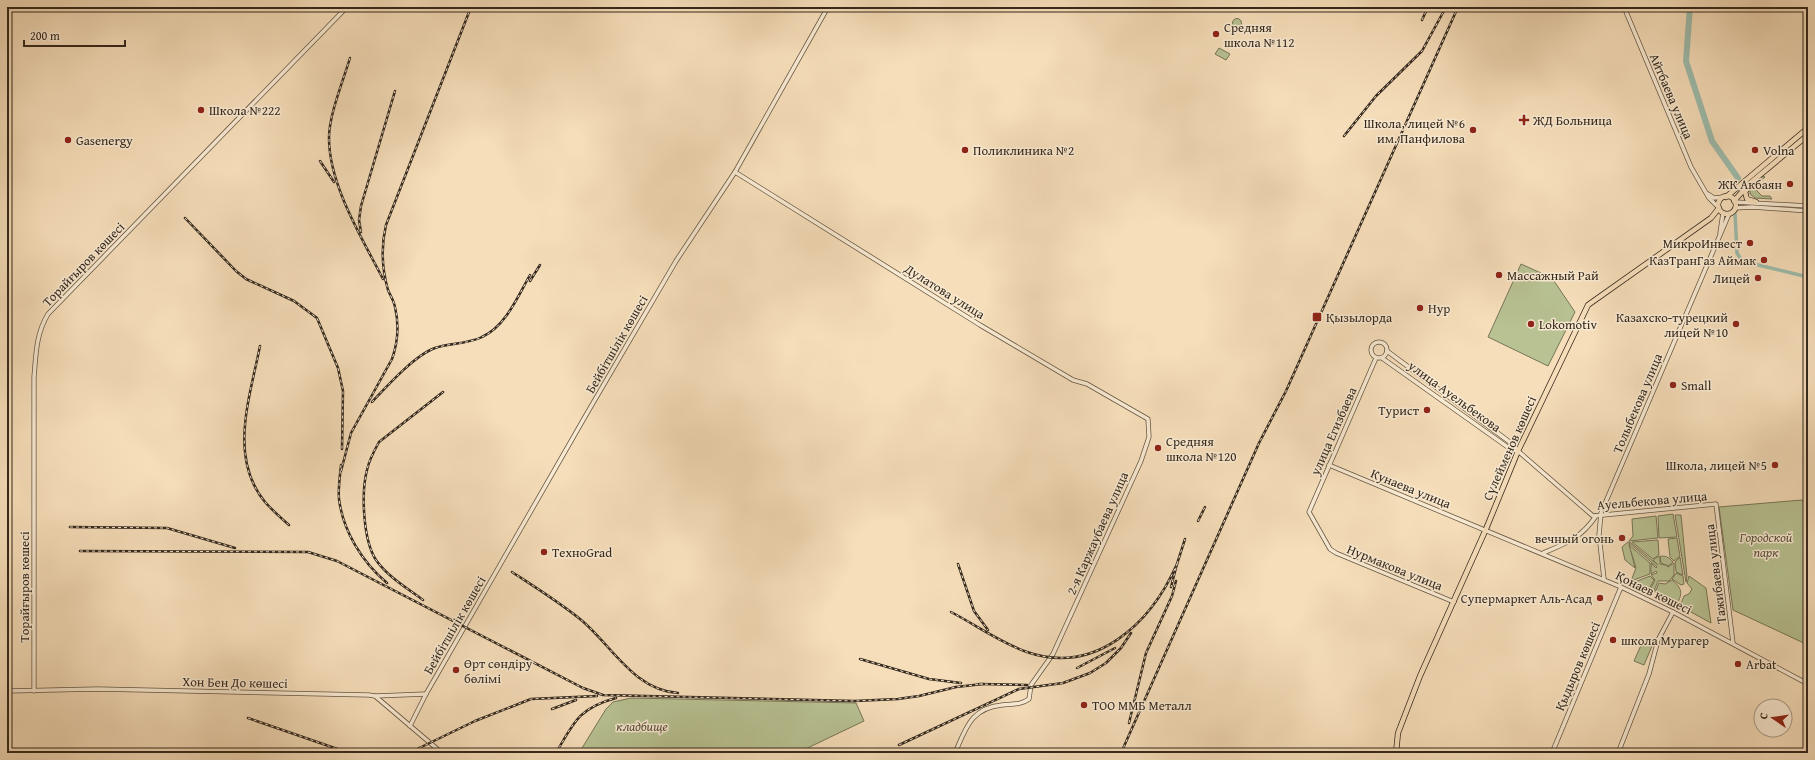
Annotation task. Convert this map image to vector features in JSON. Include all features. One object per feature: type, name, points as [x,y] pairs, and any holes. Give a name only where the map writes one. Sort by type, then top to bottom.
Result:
[{"type":"main road","points":[[1808,128],[1720,200],[1719,208],[1723,213],[1729,214],[1735,208],[1735,201],[1749,184],[1808,135]]},
{"type":"main road","points":[[1749,184],[1745,192],[1746,197],[1756,202]]},
{"type":"main road","points":[[1725,197],[1735,201]]},
{"type":"main road","name":"Сүлейменов көшесі","points":[[1396,753],[1398,733],[1402,720],[1486,529],[1518,451],[1588,305],[1711,218],[1719,208]]},
{"type":"street","name":"Торайғыров көшесі","points":[[34,691],[34,377],[36,345],[42,325],[48,314],[346,7]]},
{"type":"street","name":"Бейбітшілік көшесі","points":[[410,726],[426,694],[543,487],[676,261],[735,172],[828,7]]},
{"type":"street","name":"Айтбаева улица","points":[[1624,7],[1672,126],[1691,167],[1705,191],[1719,208]]},
{"type":"street","name":"Дулатова улица","points":[[735,172],[1073,380],[1087,384],[1148,419]]},
{"type":"street","points":[[1705,191],[1714,198],[1725,197]]},
{"type":"street","points":[[1735,201],[1808,206]]},
{"type":"street","points":[[1735,208],[1752,207],[1808,210]]},
{"type":"street","points":[[1719,240],[1723,213]]},
{"type":"street","points":[[1719,240],[1729,214]]},
{"type":"street","name":"Толыбекова улица","points":[[1604,579],[1598,535],[1598,516],[1719,240]]},
{"type":"street","points":[[1375,343],[1384,344],[1387,352],[1382,358],[1376,358],[1371,351],[1375,343]]},
{"type":"street","name":"улица Ауельбекова","points":[[1387,352],[1511,443],[1518,451]]},
{"type":"street","name":"улица Егизбаева","points":[[1330,549],[1309,512],[1376,358]]},
{"type":"street","name":"улица Ауельбекова","points":[[1382,358],[1509,448],[1518,451]]},
{"type":"street","points":[[1434,394],[1436,389]]},
{"type":"street","name":"2-я Каржаубаева улица","points":[[955,753],[970,721],[982,710],[992,706],[1023,703],[1029,699],[1031,685],[1053,654],[1141,461],[1149,437],[1148,419]]},
{"type":"street","name":"Ауельбекова улица","points":[[1518,451],[1586,511],[1598,516],[1716,504]]},
{"type":"street","name":"Кунаева улица","points":[[1329,465],[1486,529]]},
{"type":"street","name":"Тажибаева улица","points":[[1716,504],[1733,643]]},
{"type":"street","points":[[1543,553],[1574,540],[1589,527],[1598,516]]},
{"type":"street","name":"Қонаев көшесі","points":[[1486,529],[1604,579],[1674,612],[1808,684]]},
{"type":"street","name":"Нурмакова улица","points":[[1330,549],[1363,565],[1454,602]]},
{"type":"street","name":"Қыдыров көшесі","points":[[1552,753],[1621,587]]},
{"type":"street","points":[[1618,753],[1649,674],[1658,640],[1674,612]]},
{"type":"street","name":"Хон Бен До көшесі","points":[[7,691],[98,689],[350,694],[375,696],[426,694]]},
{"type":"street","points":[[375,696],[442,753]]},
{"type":"green space","points":[[1237,18],[1242,23],[1237,28],[1232,23]]},
{"type":"green space","points":[[1219,48],[1230,54],[1226,60],[1215,54]]},
{"type":"green space","points":[[1763,176],[1765,177],[1757,184],[1757,191],[1762,196],[1770,196],[1772,199],[1755,198],[1750,194],[1750,187]]},
{"type":"green space","name":"Lokomotiv","points":[[1521,264],[1552,278],[1575,312],[1548,366],[1488,337]]},
{"type":"green space","name":"Городской парк","points":[[1802,500],[1808,511],[1808,645],[1733,610],[1719,507]]},
{"type":"green space","points":[[1673,514],[1677,537],[1659,538],[1658,516]]},
{"type":"green space","points":[[1675,515],[1681,515],[1687,576],[1686,582]]},
{"type":"green space","points":[[1656,516],[1658,538],[1629,541],[1633,536],[1632,519]]},
{"type":"green space","points":[[1677,538],[1680,556],[1674,561],[1670,557],[1668,539]]},
{"type":"green space","points":[[1658,540],[1659,555],[1653,559],[1632,542]]},
{"type":"green space","points":[[1630,542],[1658,565],[1653,560],[1661,556],[1669,558],[1673,562],[1668,566],[1666,565],[1668,567],[1674,563],[1674,575],[1669,581],[1658,581],[1654,591],[1650,590],[1655,580],[1651,575],[1657,573],[1656,571],[1651,574],[1651,563],[1656,568],[1657,567],[1629,543],[1635,568],[1625,560],[1622,547]]},
{"type":"green space","points":[[1629,545],[1650,563],[1650,574],[1631,581],[1636,568]]},
{"type":"green space","points":[[1680,557],[1683,575],[1676,572],[1675,562]]},
{"type":"green space","points":[[1676,573],[1683,576],[1684,584],[1681,585],[1672,579]]},
{"type":"green space","points":[[1650,576],[1654,580],[1649,589],[1632,583]]},
{"type":"green space","points":[[1689,576],[1706,588],[1711,623],[1680,606],[1684,596],[1689,594],[1692,589],[1687,583]]},
{"type":"green space","points":[[1672,580],[1680,588],[1681,594],[1677,604],[1655,592],[1659,583],[1665,584]]},
{"type":"green space","points":[[1643,641],[1652,646],[1644,665],[1634,661]]},
{"type":"green space","name":"кладбище","points":[[631,698],[856,703],[864,721],[797,753],[579,753],[606,709],[613,702]]},
{"type":"waterway","points":[[1690,7],[1686,61],[1712,141],[1738,178]]},
{"type":"waterway","points":[[1735,213],[1737,253],[1742,261],[1808,277]]},
{"type":"railway","points":[[341,471],[351,433],[392,359],[396,346],[396,313],[394,303],[388,290],[383,266],[383,241],[386,225],[471,7]]},
{"type":"railway","points":[[1422,20],[1428,7]]},
{"type":"railway","points":[[1344,136],[1376,96],[1422,51],[1446,7]]},
{"type":"railway","points":[[1121,753],[1259,443],[1286,391],[1458,7]]},
{"type":"railway","points":[[350,58],[331,119],[329,138],[330,156],[334,174],[348,211],[383,279]]},
{"type":"railway","points":[[361,232],[359,220],[361,206],[395,91]]},
{"type":"railway","points":[[320,161],[334,182]]},
{"type":"railway","points":[[185,218],[236,271],[246,279],[294,301],[317,318],[338,368],[343,391],[342,449]]},
{"type":"railway","points":[[530,281],[540,265]]},
{"type":"railway","points":[[372,402],[410,364],[427,352],[441,346],[477,339],[498,326],[516,301],[530,275]]},
{"type":"railway","points":[[260,346],[247,406],[245,426],[247,466],[254,484],[265,502],[289,525]]},
{"type":"railway","points":[[423,600],[386,572],[376,560],[368,541],[364,516],[365,480],[369,463],[379,442],[443,392]]},
{"type":"railway","points":[[341,465],[339,499],[341,511],[349,534],[362,556],[387,583]]},
{"type":"railway","points":[[1198,521],[1205,507]]},
{"type":"railway","points":[[70,527],[167,528],[235,548]]},
{"type":"railway","points":[[1177,564],[1185,539]]},
{"type":"railway","points":[[80,551],[308,552],[337,561],[583,688],[603,695],[855,701],[898,699],[919,696],[956,687],[983,684]]},
{"type":"railway","points":[[958,564],[974,611],[988,630]]},
{"type":"railway","points":[[951,612],[998,639],[1027,652],[1052,658],[1076,657],[1098,650],[1118,639],[1136,624],[1152,606],[1166,586],[1177,564],[1171,587]]},
{"type":"railway","points":[[512,572],[580,619],[635,675],[648,684],[662,690],[678,693]]},
{"type":"railway","points":[[1129,723],[1146,653],[1172,596],[1176,581]]},
{"type":"railway","points":[[899,745],[1019,689],[1063,683],[1090,673],[1106,663],[1121,648],[1131,633]]},
{"type":"railway","points":[[1077,668],[1115,648]]},
{"type":"railway","points":[[860,659],[929,679],[961,683]]},
{"type":"railway","points":[[979,684],[1027,685]]},
{"type":"railway","points":[[409,753],[475,721],[531,699],[597,696]]},
{"type":"railway","points":[[556,753],[579,718],[594,706],[616,698]]},
{"type":"railway","points":[[552,709],[576,700]]},
{"type":"railway","points":[[248,718],[349,753]]},
{"type":"place","name":"Средняя школа №112","points":[[1216,34]]},
{"type":"place","name":"Школа №222","points":[[201,110]]},
{"type":"place","name":"ЖД Больница","points":[[1524,120]]},
{"type":"place","name":"Школа, лицей №6 им. Панфилова","points":[[1473,130]]},
{"type":"place","name":"Gasenergy","points":[[68,140]]},
{"type":"place","name":"Поликлиника №2","points":[[965,150]]},
{"type":"place","name":"Volna","points":[[1755,150]]},
{"type":"place","name":"ЖК Акбаян","points":[[1790,184]]},
{"type":"place","name":"МикроИнвест","points":[[1750,243]]},
{"type":"place","name":"КазТранГаз Аймак","points":[[1764,260]]},
{"type":"place","name":"Массажный Рай","points":[[1499,275]]},
{"type":"place","name":"Лицей","points":[[1758,278]]},
{"type":"place","name":"Нур","points":[[1420,308]]},
{"type":"place","name":"Қызылорда","points":[[1317,317]]},
{"type":"place","name":"Lokomotiv","points":[[1531,324]]},
{"type":"place","name":"Казахско-турецкий лицей №10","points":[[1736,324]]},
{"type":"place","name":"Small","points":[[1673,385]]},
{"type":"place","name":"Турист","points":[[1427,410]]},
{"type":"place","name":"Средняя школа №120","points":[[1158,448]]},
{"type":"place","name":"Школа, лицей №5","points":[[1775,465]]},
{"type":"place","name":"вечный огонь","points":[[1622,538]]},
{"type":"place","name":"ТехноGrad","points":[[544,552]]},
{"type":"place","name":"Супермаркет Аль-Асад","points":[[1600,598]]},
{"type":"place","name":"школа Мурагер","points":[[1613,640]]},
{"type":"place","name":"Arbat","points":[[1738,664]]},
{"type":"place","name":"Өрт сөндіру бөлімі","points":[[456,670]]},
{"type":"place","name":"ТОО ММБ Металл","points":[[1084,705]]}]
